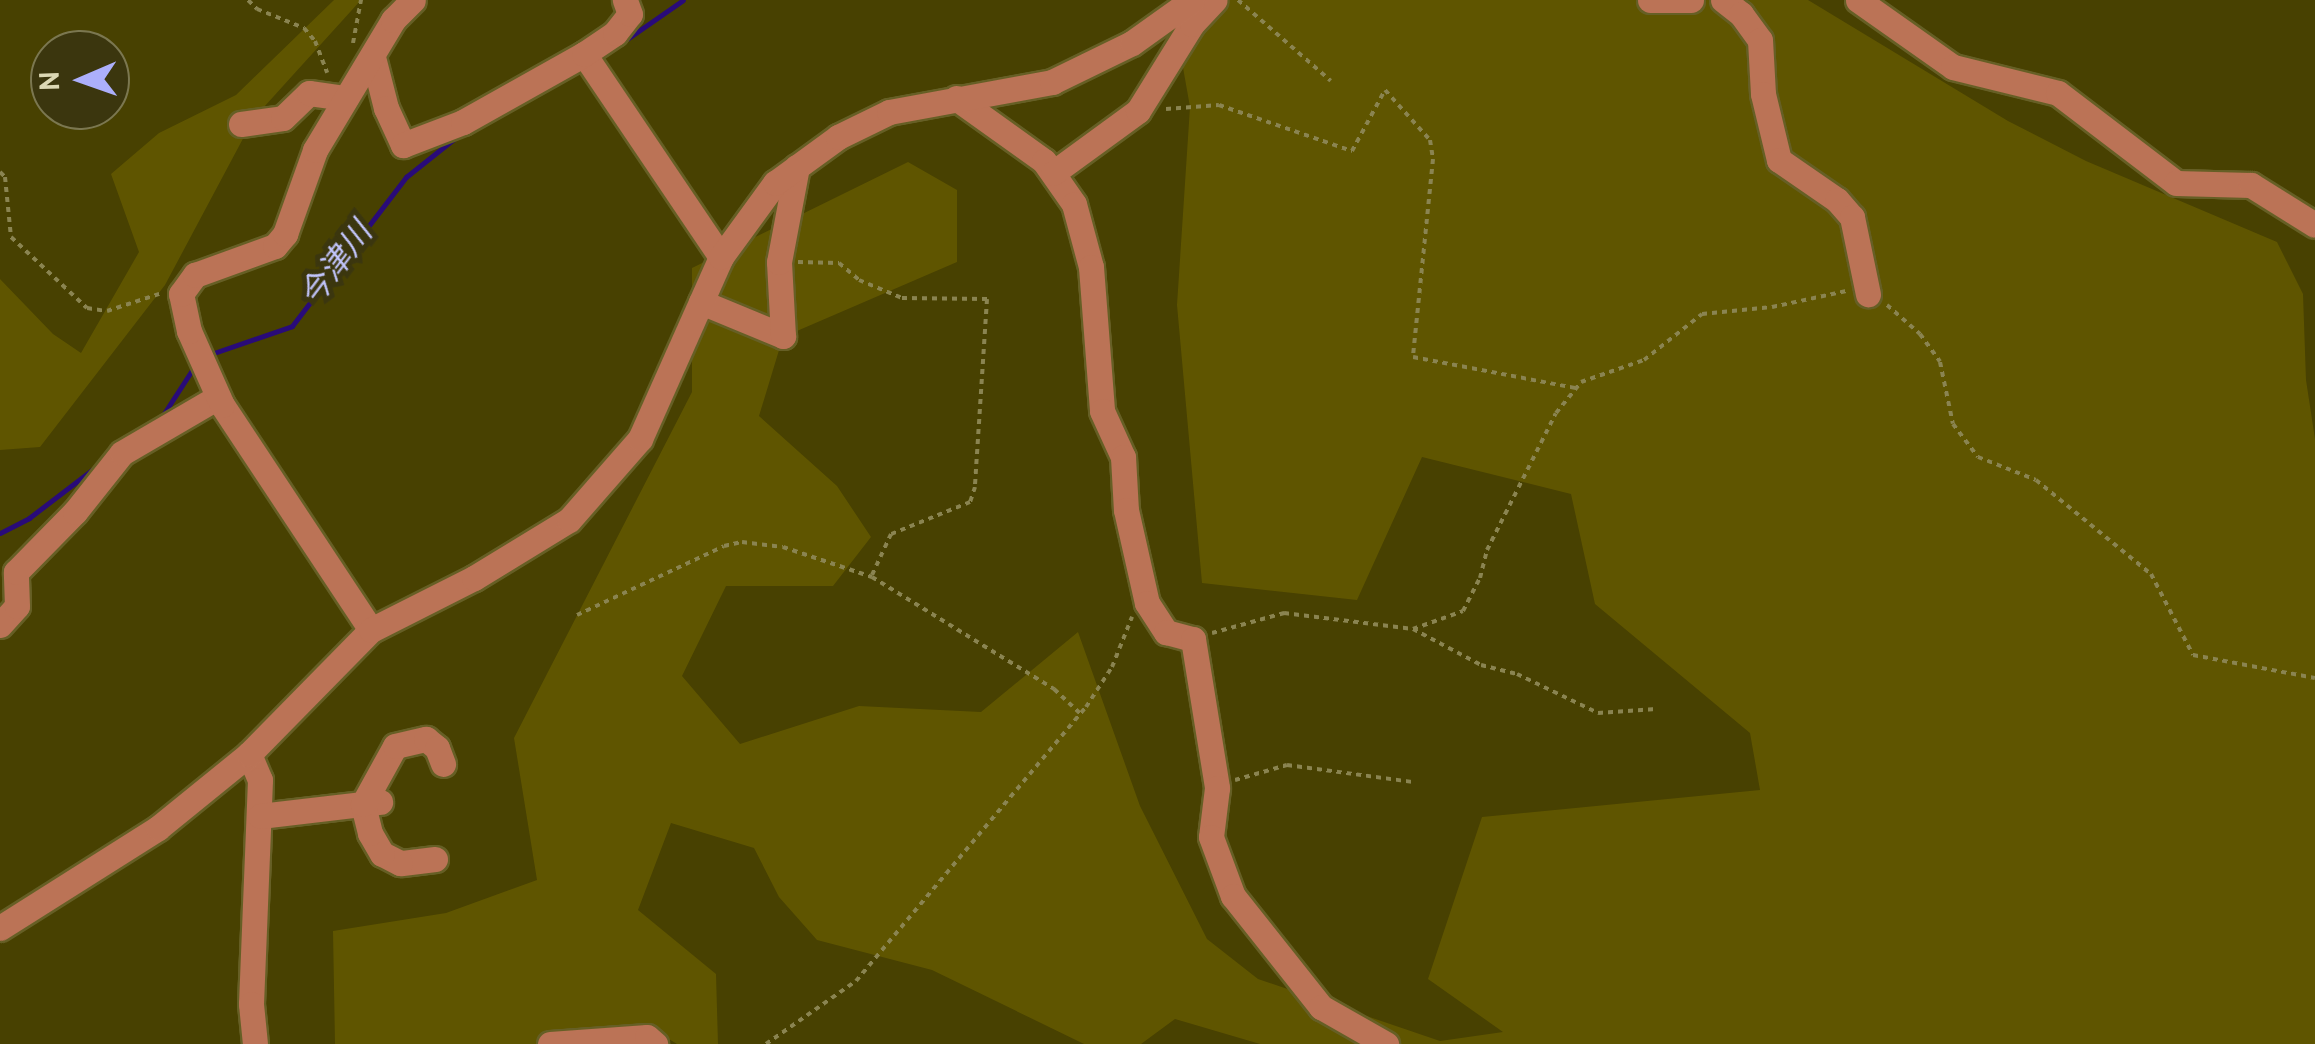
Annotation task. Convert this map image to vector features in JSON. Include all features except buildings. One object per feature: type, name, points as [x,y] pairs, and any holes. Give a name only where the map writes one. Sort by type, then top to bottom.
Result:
[{"type":"street","points":[[371,630],[218,397],[180,306],[180,294],[195,276],[275,246],[285,234],[314,150],[339,95],[373,56],[393,20],[413,0]]},
{"type":"street","points":[[373,56],[386,108],[403,146],[463,122],[584,54],[615,33],[630,14],[625,0]]},
{"type":"street","points":[[0,928],[158,828],[249,754],[371,630],[474,578],[569,520],[640,438],[722,256],[775,183],[838,137],[889,112],[1052,82],[1132,42],[1192,0]]},
{"type":"street","points":[[1052,174],[1138,111],[1192,24],[1214,0]]},
{"type":"street","points":[[1650,0],[1691,0]]},
{"type":"street","points":[[1723,0],[1741,14],[1760,40],[1763,94],[1779,160],[1837,200],[1852,217],[1868,294]]},
{"type":"street","points":[[1858,0],[1953,67],[2058,92],[2176,183],[2252,185],[2315,225]]},
{"type":"street","points":[[584,54],[722,256]]},
{"type":"street","points":[[240,124],[283,118],[310,93],[339,95]]},
{"type":"street","points":[[956,98],[1044,161],[1074,204],[1086,238],[1102,411],[1122,456],[1126,510],[1147,603],[1166,632],[1193,639],[1217,788],[1211,837],[1233,896],[1321,1007],[1386,1044]]},
{"type":"street","points":[[701,302],[783,336],[780,255],[797,166]]},
{"type":"street","points":[[0,625],[17,606],[16,572],[75,512],[122,453],[218,397]]},
{"type":"street","points":[[435,859],[400,863],[382,854],[370,833],[373,802],[395,746],[426,738],[437,748],[443,764]]},
{"type":"street","points":[[249,754],[260,780],[251,1004],[255,1044]]},
{"type":"street","points":[[260,816],[373,802]]},
{"type":"street","points":[[550,1044],[647,1037],[655,1044]]},
{"type":"path","points":[[248,0],[257,9],[304,28],[339,95]]},
{"type":"path","points":[[1238,0],[1330,82]]},
{"type":"path","points":[[1138,111],[1219,105],[1352,151],[1385,90],[1430,140],[1433,158],[1413,357],[1576,388]]},
{"type":"path","points":[[0,172],[5,177],[11,237],[87,308],[107,311],[188,285]]},
{"type":"path","points":[[780,255],[796,262],[839,263],[859,280],[902,298],[988,299],[975,488],[970,502],[892,534],[872,577]]},
{"type":"path","points":[[1413,629],[1463,611],[1472,598],[1487,550],[1556,412],[1576,388],[1605,372],[1644,360],[1702,314],[1772,308],[1839,292],[1876,296],[1920,334],[1940,362],[1954,424],[1978,457],[2036,480],[2150,574],[2193,656],[2315,678]]},
{"type":"path","points":[[576,615],[708,552],[742,542],[808,554],[872,577],[1054,689],[1081,714]]},
{"type":"path","points":[[766,1044],[856,981],[1081,714],[1112,667],[1126,622],[1147,603]]},
{"type":"path","points":[[1193,639],[1284,613],[1413,629],[1482,666],[1517,674],[1598,713],[1656,709]]},
{"type":"path","points":[[1217,788],[1287,765],[1412,782]]},
{"type":"shaded area","points":[[334,0],[361,0],[254,118],[165,285],[40,447],[0,450],[0,279],[53,334],[81,353],[139,252],[111,174],[159,133],[236,95]]},
{"type":"shaded area","points":[[1171,0],[1808,0],[2008,121],[2086,161],[2277,242],[2303,294],[2306,380],[2315,439],[2315,1044],[1260,1044],[1175,1019],[1141,1044],[1084,1044],[932,970],[817,940],[779,897],[754,848],[671,823],[638,910],[716,974],[718,1044],[677,1044],[654,1030],[558,1044],[335,1044],[333,931],[446,913],[537,880],[514,738],[692,392],[692,268],[908,162],[957,190],[957,262],[783,337],[759,416],[837,486],[871,537],[833,586],[726,586],[682,676],[740,744],[859,706],[981,712],[1078,632],[1140,806],[1207,939],[1258,979],[1440,1041],[1503,1032],[1428,979],[1482,817],[1760,790],[1750,733],[1595,604],[1571,494],[1422,457],[1357,600],[1202,583],[1177,305],[1190,107]]},
{"type":"waterway","name":"今津川","points":[[604,55],[683,0]]},
{"type":"waterway","name":"今津川","points":[[208,355],[292,326],[406,177],[455,138]]},
{"type":"waterway","name":"今津川","points":[[161,418],[196,364]]},
{"type":"waterway","name":"今津川","points":[[0,533],[29,518],[97,466]]}]
